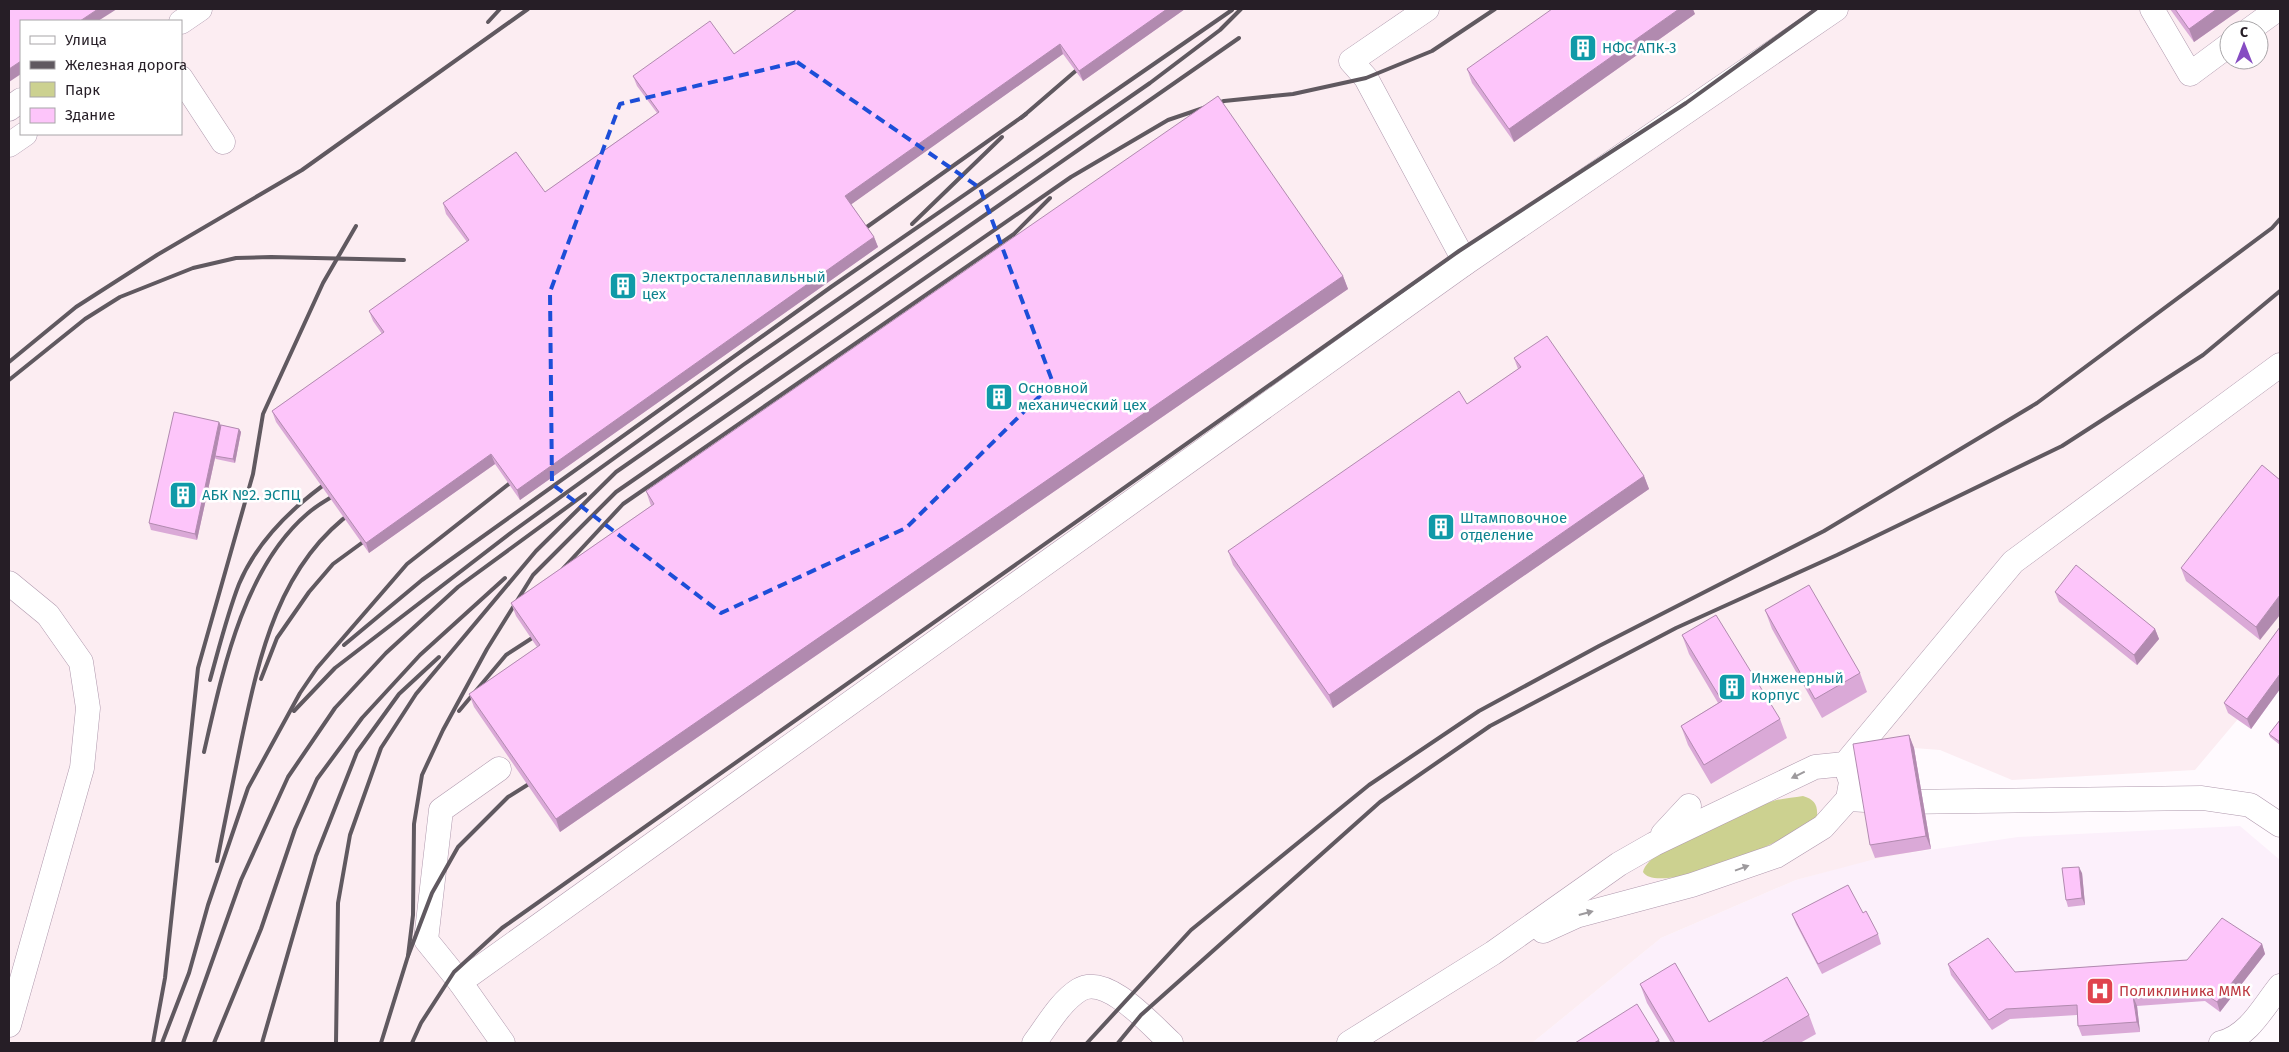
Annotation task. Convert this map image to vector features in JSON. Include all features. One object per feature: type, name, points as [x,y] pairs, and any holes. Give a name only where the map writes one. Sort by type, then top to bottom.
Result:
[{"type":"lane","points":[[182,21],[200,9]]},
{"type":"lane","points":[[1427,9],[1351,61],[1366,78],[1459,251],[1464,264]]},
{"type":"lane","points":[[460,982],[1464,264],[1836,9]]},
{"type":"lane","points":[[2152,9],[2190,74],[2219,52]]},
{"type":"lane","points":[[2263,20],[2278,9]]},
{"type":"lane","points":[[182,80],[223,142]]},
{"type":"lane","points":[[9,109],[20,101]]},
{"type":"lane","points":[[9,145],[24,135]]},
{"type":"lane","points":[[1349,1043],[1493,953],[1619,864],[1654,844],[1815,767],[1845,764],[1949,642],[2013,562],[2280,365]]},
{"type":"lane","points":[[9,582],[48,616],[81,662],[88,708],[82,768],[9,1025]]},
{"type":"lane","points":[[1493,953],[1576,916],[1692,885],[1776,856],[1823,827],[1848,799],[1851,782],[1845,764]]},
{"type":"lane","points":[[499,769],[441,810],[426,940],[460,982],[503,1043]]},
{"type":"lane","points":[[1848,799],[1900,802],[2202,798],[2250,805],[2280,825]]},
{"type":"lane","points":[[1654,844],[1689,806]]},
{"type":"lane","points":[[1619,864],[1620,877],[1625,890],[1634,901]]},
{"type":"lane","points":[[1034,1043],[1064,1003],[1080,990],[1096,986],[1126,1000],[1171,1043]]},
{"type":"lane","points":[[2221,1043],[2233,1040],[2246,1030],[2280,986]]},
{"type":"highlighted area","points":[[797,62],[980,188],[1053,383],[906,528],[721,613],[552,484],[550,292],[620,104]]},
{"type":"shaded area","points":[[9,9],[2280,9],[2280,669],[2195,770],[2012,780],[1940,750],[1914,748],[1931,849],[1875,859],[1796,880],[1661,938],[1532,1043],[9,1043]]},
{"type":"shaded area","points":[[2240,826],[2280,860],[2280,989],[2226,1043],[1532,1043],[1661,938],[1796,880],[1875,858],[2018,837]]},
{"type":"green space","points":[[1803,796],[1815,803],[1817,816],[1805,826],[1758,850],[1729,862],[1674,877],[1654,878],[1643,872],[1649,862],[1662,851],[1700,830],[1773,801]]},
{"type":"building","points":[[9,9],[98,9],[82,20],[20,20],[20,62],[9,69]]},
{"type":"building","name":"Электросталеплавильный цех","points":[[797,9],[1167,9],[1079,71],[1060,44],[845,196],[874,237],[517,490],[491,454],[366,543],[272,411],[384,332],[369,311],[469,240],[443,203],[516,152],[545,192],[659,112],[633,76],[710,21],[734,54]]},
{"type":"building","name":"НФС АПК-3","points":[[1552,9],[1679,9],[1509,129],[1467,69]]},
{"type":"building","points":[[2175,9],[2217,9],[2189,29]]},
{"type":"building","name":"Основной механический цех","points":[[1218,96],[1343,276],[556,819],[469,694],[540,645],[511,603],[654,504],[646,491]]},
{"type":"building","name":"Штамповочное отделение","points":[[1547,336],[1644,476],[1329,695],[1228,551],[1459,391],[1467,404],[1521,367],[1514,358]]},
{"type":"building","name":"АБК №2. ЭСПЦ","points":[[174,412],[219,422],[195,534],[149,523]]},
{"type":"building","points":[[221,425],[239,429],[233,459],[215,456]]},
{"type":"building","points":[[2262,465],[2280,480],[2280,595],[2256,627],[2181,568]]},
{"type":"building","points":[[2076,565],[2155,629],[2134,655],[2055,592]]},
{"type":"building","points":[[1809,585],[1860,673],[1815,699],[1765,610]]},
{"type":"building","name":"Инженерный корпус","points":[[1716,615],[1780,719],[1704,765],[1681,726],[1722,701],[1682,635]]},
{"type":"building","points":[[2280,627],[2280,674],[2247,719],[2224,703]]},
{"type":"building","points":[[2280,720],[2280,742],[2269,734]]},
{"type":"building","points":[[1909,735],[1926,836],[1870,845],[1853,744]]},
{"type":"building","points":[[2079,867],[2082,898],[2066,900],[2062,868]]},
{"type":"building","points":[[1848,885],[1863,913],[1866,911],[1878,934],[1818,964],[1792,914]]},
{"type":"building","name":"Поликлиника ММК","points":[[2222,918],[2262,944],[2217,1002],[2201,991],[2133,996],[2137,1022],[2078,1026],[2077,1005],[2006,1009],[1989,1020],[1948,964],[1988,938],[2015,972],[2187,960]]},
{"type":"building","points":[[1675,963],[1709,1022],[1787,977],[1809,1015],[1761,1043],[1675,1043],[1640,984]]},
{"type":"building","points":[[1637,1004],[1659,1040],[1654,1043],[1575,1043]]},
{"type":"railway","points":[[488,22],[500,9]]},
{"type":"railway","points":[[9,362],[76,307],[157,255],[302,170],[528,9]]},
{"type":"railway","points":[[294,711],[335,668],[512,532],[743,365],[1150,83],[1220,30],[1241,9]]},
{"type":"railway","points":[[408,956],[413,915],[414,824],[422,775],[443,730],[487,649],[533,575],[616,492],[1071,177],[1168,120],[1224,101],[1293,94],[1366,78],[1432,51],[1495,9]]},
{"type":"railway","points":[[412,1043],[421,1023],[454,972],[502,928],[1459,251],[1686,103],[1816,9]]},
{"type":"railway","points":[[344,645],[422,580],[831,287],[1232,10]]},
{"type":"railway","points":[[336,1043],[338,903],[350,835],[381,748],[416,694],[536,551],[616,472],[1239,38]]},
{"type":"railway","points":[[1021,118],[1086,62]]},
{"type":"railway","points":[[857,234],[1026,114]]},
{"type":"railway","points":[[912,224],[1002,137]]},
{"type":"railway","points":[[557,575],[623,504],[1014,234],[1050,198]]},
{"type":"railway","points":[[1087,1043],[1191,930],[1369,785],[1479,711],[1599,646],[1824,531],[2037,403],[2272,228],[2280,219]]},
{"type":"railway","points":[[153,1043],[165,978],[198,668],[253,474],[263,414],[323,283],[356,226]]},
{"type":"railway","points":[[9,380],[85,319],[120,297],[193,268],[236,258],[404,260]]},
{"type":"railway","points":[[1118,1043],[1141,1015],[1380,802],[1490,726],[1676,628],[1837,555],[2062,446],[2203,355],[2280,291]]},
{"type":"railway","points":[[162,1043],[189,973],[208,905],[248,788],[300,693],[317,668],[407,564],[519,476]]},
{"type":"railway","points":[[210,680],[239,584],[256,553],[291,512],[332,479]]},
{"type":"railway","points":[[204,752],[238,624],[266,563],[285,537],[307,514],[342,491]]},
{"type":"railway","points":[[183,1043],[241,880],[288,777],[335,708],[386,653],[458,587],[585,494]]},
{"type":"railway","points":[[217,861],[248,710],[265,645],[276,614],[290,584],[308,557],[329,532],[355,510]]},
{"type":"railway","points":[[261,679],[277,638],[309,592],[333,564],[374,534]]},
{"type":"railway","points":[[214,1043],[261,929],[295,829],[317,779],[362,718],[420,655],[505,578]]},
{"type":"railway","points":[[459,711],[506,655],[543,631]]},
{"type":"railway","points":[[262,1043],[316,856],[357,752],[399,694],[439,657]]},
{"type":"railway","points":[[381,1043],[408,956],[432,893],[458,847],[508,797],[540,777]]},
{"type":"place","name":"НФС АПК-3","points":[[1583,48]]},
{"type":"place","name":"Электросталеплавильный цех","points":[[623,286]]},
{"type":"place","name":"Основной механический цех","points":[[999,397]]},
{"type":"place","name":"АБК №2. ЭСПЦ","points":[[183,495]]},
{"type":"place","name":"Штамповочное отделение","points":[[1441,527]]},
{"type":"place","name":"Инженерный корпус","points":[[1732,687]]},
{"type":"place","name":"Поликлиника ММК","points":[[2100,991]]}]
